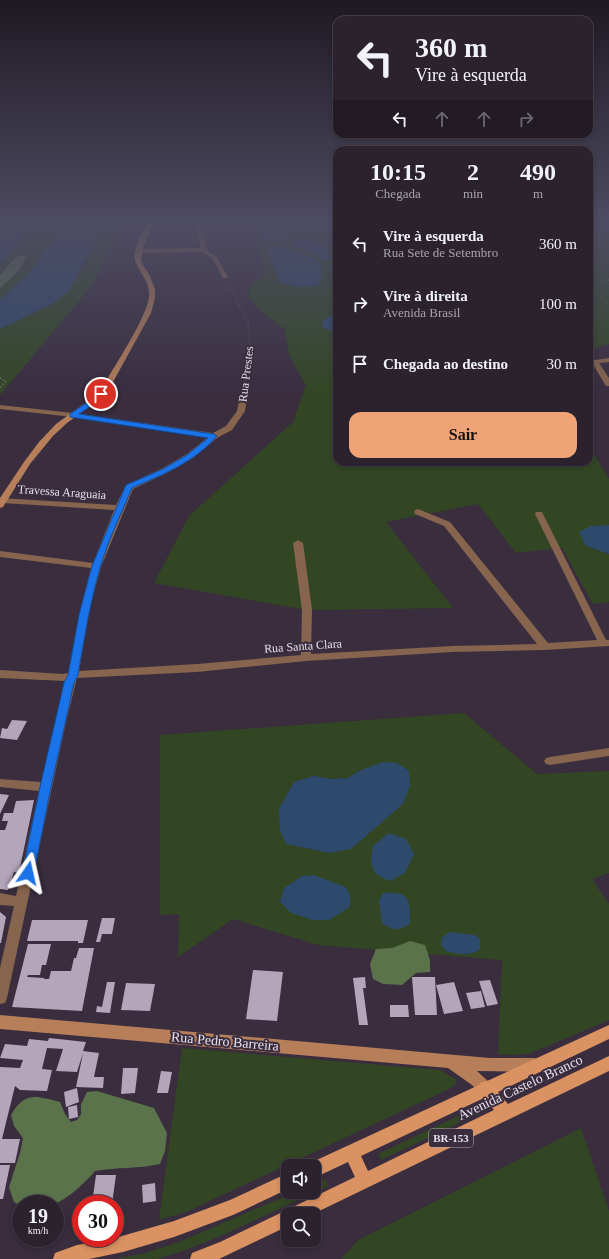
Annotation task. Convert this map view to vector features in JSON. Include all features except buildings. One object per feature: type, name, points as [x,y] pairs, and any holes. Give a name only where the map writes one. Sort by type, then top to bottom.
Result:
[{"type":"main road","name":"Avenida Castelo Branco","points":[[321,1167],[485,1088],[609,1032]]},
{"type":"main road","name":"Avenida Castelo Branco","points":[[309,1207],[505,1112],[609,1064]]},
{"type":"main road","points":[[485,1088],[505,1112]]},
{"type":"main road","points":[[352,1153],[364,1180]]},
{"type":"main road","points":[[61,1259],[77,1253],[123,1244],[174,1229],[233,1207],[281,1185]]},
{"type":"main road","points":[[198,1259],[225,1248],[281,1220]]},
{"type":"street","points":[[2,503],[17,478],[48,436],[73,415],[97,398],[105,389],[148,313],[153,301],[153,291],[149,281]]},
{"type":"street","points":[[593,360],[609,360]]},
{"type":"street","points":[[593,362],[597,365],[609,384]]},
{"type":"street","name":"Rua Prestes","points":[[0,998],[22,902],[45,787],[69,683],[73,675],[83,615],[96,566],[129,487],[166,470],[190,456],[214,436],[229,428],[241,411],[243,398]]},
{"type":"street","points":[[0,407],[73,415],[214,436]]},
{"type":"street","name":"Travessa Araguaia","points":[[2,503],[120,508]]},
{"type":"street","points":[[418,512],[447,524],[545,647]]},
{"type":"street","points":[[539,514],[606,643]]},
{"type":"street","points":[[298,542],[307,610],[306,658]]},
{"type":"street","points":[[0,554],[96,566]]},
{"type":"street","name":"Rua Santa Clara","points":[[0,674],[63,678],[73,675],[197,668],[306,658],[452,649],[545,647],[606,643]]},
{"type":"street","points":[[550,761],[609,752]]},
{"type":"street","points":[[0,783],[45,787]]},
{"type":"street","points":[[0,899],[22,902]]},
{"type":"street","name":"Rua Pedro Barreira","points":[[0,1022],[510,1066],[538,1065]]},
{"type":"street","points":[[449,1061],[477,1080],[485,1088]]},
{"type":"path","name":"Rua Prestes","points":[[227,281],[248,322],[250,345],[243,398]]},
{"type":"path","points":[[593,284],[606,281]]},
{"type":"path","points":[[593,292],[609,304]]},
{"type":"path","points":[[0,378],[6,381],[0,388]]},
{"type":"green space","points":[[0,281],[8,281],[0,288]]},
{"type":"green space","points":[[8,281],[20,281],[0,299],[0,288]]},
{"type":"green space","points":[[74,281],[96,281],[0,395],[0,329],[52,304]]},
{"type":"green space","points":[[257,281],[279,281],[279,282],[281,281],[333,281],[333,315],[322,327],[333,331],[333,466],[593,466],[593,452],[609,479],[609,525],[591,526],[586,546],[609,554],[609,602],[593,604],[562,548],[516,553],[478,504],[386,522],[453,608],[307,610],[154,583],[189,516],[293,422],[306,385],[290,357],[284,329],[264,314],[248,298],[250,286]]},
{"type":"green space","points":[[593,281],[609,281],[609,344],[593,349]]},
{"type":"green space","points":[[464,713],[537,774],[609,771],[609,873],[592,879],[609,904],[609,1020],[531,1053],[517,1055],[498,1054],[502,960],[318,945],[233,919],[178,957],[179,914],[160,915],[160,735]],"holes":[[[361,770],[329,853],[286,844],[279,809],[294,782],[314,776],[331,779],[348,778]],[[284,888],[329,920],[303,917],[291,911],[280,902]]]},
{"type":"green space","points":[[410,941],[425,945],[430,960],[430,972],[416,973],[402,985],[383,984],[373,979],[370,964],[376,949],[392,948]]},
{"type":"green space","points":[[182,1048],[440,1070],[457,1080],[456,1084],[447,1090],[299,1159],[281,1159],[281,1168],[186,1212],[159,1220]]},
{"type":"green space","points":[[97,1091],[154,1108],[167,1133],[165,1151],[160,1164],[144,1167],[95,1171],[82,1185],[64,1199],[64,1195],[12,1196],[9,1187],[20,1153],[23,1138],[14,1126],[11,1115],[16,1107],[21,1102],[32,1097],[60,1102],[65,1114],[71,1122],[77,1120],[81,1114],[81,1104],[87,1092]]},
{"type":"green space","points":[[479,1106],[482,1112],[381,1160],[378,1154]]},
{"type":"green space","points":[[581,1128],[609,1211],[609,1259],[341,1259],[358,1240]]},
{"type":"green space","points":[[325,1179],[328,1186],[321,1189],[321,1181]]},
{"type":"green space","points":[[281,1198],[300,1199],[223,1235],[180,1252],[157,1259],[115,1259],[145,1253],[179,1242]]},
{"type":"water","points":[[20,281],[75,281],[69,291],[52,304],[0,329],[0,299]]},
{"type":"water","points":[[279,281],[321,281],[318,286],[296,287]]},
{"type":"water","points":[[333,315],[333,331],[322,327],[323,320]]},
{"type":"water","points":[[609,525],[609,554],[586,546],[579,532],[591,526]]},
{"type":"water","points":[[383,762],[397,763],[409,771],[410,786],[403,804],[351,849],[329,853],[286,844],[280,830],[279,809],[294,782],[314,776],[331,779],[348,778],[361,770]]},
{"type":"water","points":[[389,833],[406,839],[414,854],[405,873],[390,881],[378,875],[372,868],[371,864],[373,846]]},
{"type":"water","points":[[313,875],[346,887],[350,896],[350,907],[329,920],[313,920],[291,913],[280,902],[284,888],[302,876]]},
{"type":"water","points":[[383,893],[399,894],[407,899],[410,909],[410,924],[403,928],[393,929],[382,923],[379,901]]},
{"type":"water","points":[[449,932],[475,935],[480,939],[480,949],[476,952],[468,954],[459,954],[446,951],[441,945],[442,938]]},
{"type":"route","points":[[28,873],[45,787],[69,683],[73,675],[83,615],[96,566],[120,508],[129,487],[166,470],[190,456],[214,436],[73,415],[85,408],[101,394]]}]
